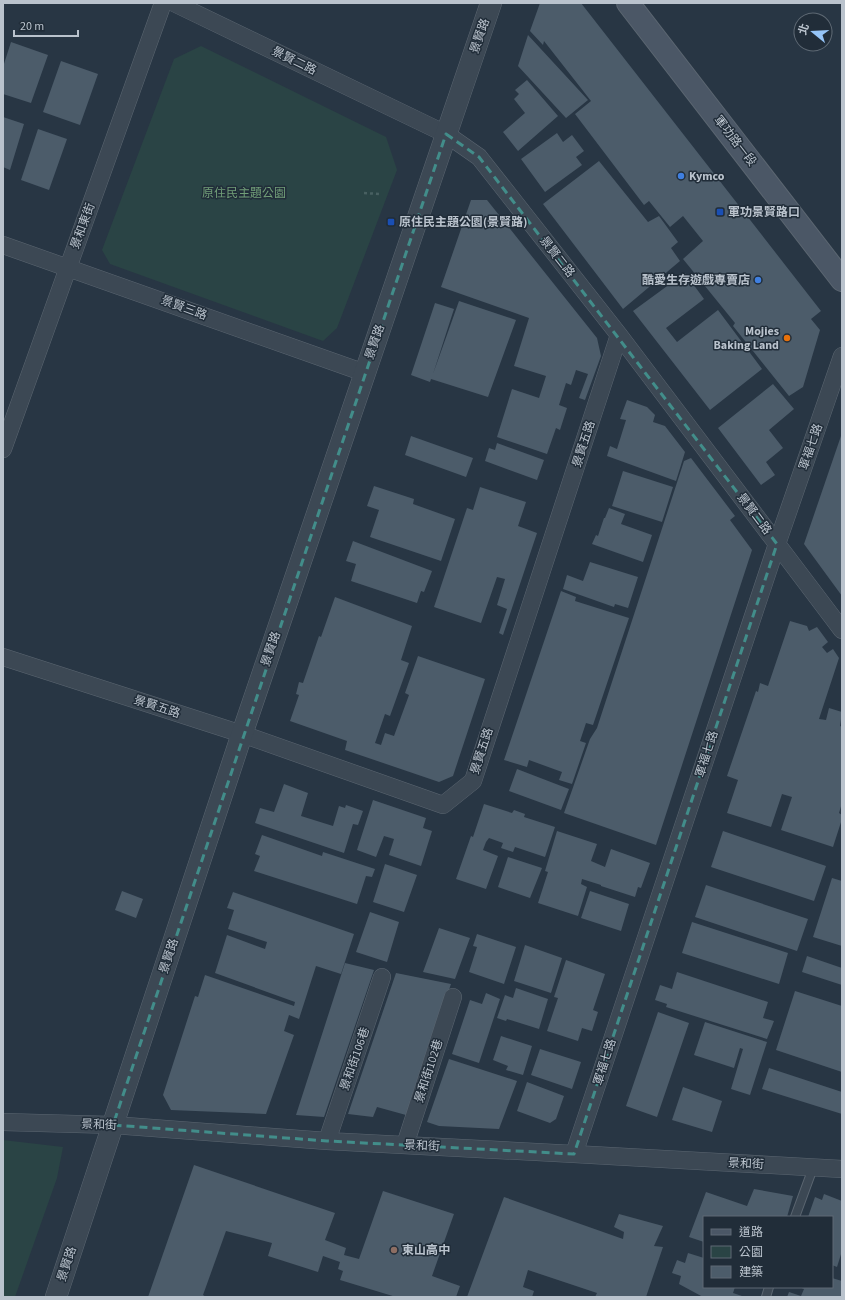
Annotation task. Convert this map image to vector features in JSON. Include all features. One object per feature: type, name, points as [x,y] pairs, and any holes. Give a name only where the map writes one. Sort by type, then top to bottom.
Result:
[{"type":"main road","name":"軍功路一段","points":[[628,3],[842,280]]},
{"type":"street","name":"景和東街","points":[[3,449],[163,3]]},
{"type":"street","name":"景賢二路","points":[[174,3],[446,134],[479,157],[619,336],[842,630]]},
{"type":"street","name":"景賢路","points":[[56,1297],[242,734],[491,3]]},
{"type":"street","name":"景賢三路","points":[[3,245],[365,373]]},
{"type":"street","name":"景賢五路","points":[[3,657],[242,734],[443,805],[472,781],[619,336]]},
{"type":"street","name":"軍福七路","points":[[574,1154],[777,544],[842,356]]},
{"type":"street","name":"景和街106巷","points":[[327,1141],[382,977]]},
{"type":"street","name":"景和街102巷","points":[[405,1145],[453,997]]},
{"type":"street","name":"景和街","points":[[3,1122],[113,1125],[327,1141],[842,1169]]},
{"type":"lane","points":[[795,1216],[813,1168]]},
{"type":"path","points":[[364,193],[379,194]]},
{"type":"highlighted area","points":[[446,134],[479,157],[777,544],[574,1154],[327,1141],[113,1125]]},
{"type":"green space","name":"原住民主題公園","points":[[201,46],[386,137],[397,170],[337,328],[323,341],[110,264],[102,250],[174,59]]},
{"type":"green space","points":[[3,1140],[63,1147],[57,1178],[15,1297],[3,1297]]},
{"type":"building","points":[[540,3],[581,3],[821,311],[811,319],[820,330],[803,387],[789,396],[733,326],[735,323],[683,259],[703,241],[683,216],[670,227],[649,201],[644,205],[575,114],[591,101],[544,41],[543,45],[530,31]]},
{"type":"building","points":[[528,35],[588,100],[566,118],[518,66]]},
{"type":"building","points":[[11,42],[48,55],[31,103],[3,94],[3,67]]},
{"type":"building","points":[[61,61],[98,74],[80,125],[43,112]]},
{"type":"building","points":[[527,80],[558,116],[518,151],[503,132],[525,113],[514,99],[519,94],[515,90]]},
{"type":"building","points":[[3,117],[24,124],[10,170],[3,167]]},
{"type":"building","points":[[38,129],[67,139],[49,190],[21,180]]},
{"type":"building","points":[[557,133],[563,142],[572,135],[584,151],[576,157],[582,165],[545,192],[521,159]]},
{"type":"building","points":[[599,161],[648,222],[659,216],[678,242],[671,248],[680,261],[623,309],[543,204]]},
{"type":"building","points":[[471,200],[487,200],[597,338],[601,356],[585,400],[579,398],[588,374],[576,370],[571,385],[566,383],[559,405],[567,408],[560,430],[556,428],[547,454],[497,437],[512,389],[539,398],[546,376],[514,366],[529,318],[441,287]]},
{"type":"building","points":[[685,273],[704,299],[666,328],[677,342],[718,310],[762,369],[710,410],[633,311]]},
{"type":"building","points":[[459,301],[516,320],[488,397],[431,379],[430,382],[411,375],[435,303],[454,309],[433,374]]},
{"type":"building","points":[[773,384],[794,409],[769,430],[783,448],[766,462],[775,475],[761,485],[718,428]]},
{"type":"building","points":[[627,400],[647,407],[655,415],[653,422],[665,426],[685,452],[676,481],[607,456],[610,446],[617,449],[626,420],[620,419]]},
{"type":"building","points":[[842,433],[842,596],[804,544]]},
{"type":"building","points":[[411,436],[473,458],[466,477],[405,455]]},
{"type":"building","points":[[497,443],[544,460],[537,480],[485,461],[489,448],[495,450]]},
{"type":"building","points":[[691,458],[735,516],[730,520],[752,550],[656,845],[564,813],[590,739],[597,728],[684,461]]},
{"type":"building","points":[[623,471],[673,487],[662,522],[612,506]]},
{"type":"building","points":[[374,486],[414,499],[413,504],[455,519],[441,561],[370,537],[379,510],[367,506]]},
{"type":"building","points":[[480,487],[526,502],[518,526],[537,533],[503,635],[499,633],[507,609],[497,605],[505,579],[497,577],[481,623],[434,607],[467,508],[473,510]]},
{"type":"building","points":[[609,508],[625,514],[621,524],[652,535],[643,562],[592,544],[596,535],[598,536]]},
{"type":"building","points":[[353,541],[432,571],[424,592],[421,591],[417,603],[351,581],[356,564],[346,561]]},
{"type":"building","points":[[590,562],[638,577],[628,608],[615,604],[614,607],[563,589],[567,575],[583,581]]},
{"type":"building","points":[[561,591],[576,597],[575,601],[629,618],[593,725],[586,723],[580,741],[586,743],[572,784],[559,780],[562,772],[529,760],[527,767],[504,760]]},
{"type":"building","points":[[335,597],[412,626],[401,660],[409,663],[390,716],[385,714],[375,743],[381,745],[385,733],[394,736],[409,695],[405,693],[418,656],[485,679],[453,776],[439,782],[345,750],[347,741],[290,721],[299,695],[296,694],[299,682],[303,683],[319,636],[321,637]]},
{"type":"building","points":[[790,621],[807,626],[809,631],[817,627],[828,642],[822,647],[827,653],[833,649],[839,658],[819,719],[826,720],[829,708],[842,712],[840,726],[842,727],[842,803],[839,813],[842,815],[842,819],[833,847],[781,830],[792,797],[782,794],[771,827],[727,813],[738,780],[727,776],[756,691],[758,692],[760,683],[768,686]]},
{"type":"building","points":[[517,769],[569,789],[561,810],[509,791]]},
{"type":"building","points":[[284,784],[308,793],[301,816],[333,826],[339,806],[345,808],[346,805],[363,811],[358,825],[353,824],[344,853],[255,823],[260,808],[274,812]]},
{"type":"building","points":[[373,800],[426,818],[423,828],[432,831],[421,866],[389,855],[394,839],[384,836],[376,857],[357,850]]},
{"type":"building","points":[[484,804],[512,813],[514,810],[525,814],[524,817],[555,827],[545,857],[515,847],[513,852],[501,848],[503,843],[489,838],[483,850],[498,856],[486,889],[456,879],[471,836],[473,837]]},
{"type":"building","points":[[557,831],[597,844],[591,861],[605,867],[611,849],[650,863],[641,888],[638,887],[635,897],[582,879],[581,884],[587,887],[578,916],[538,903],[548,872],[545,871]]},
{"type":"building","points":[[723,831],[826,866],[814,901],[711,867]]},
{"type":"building","points":[[262,835],[322,856],[323,852],[375,869],[372,877],[366,876],[357,904],[254,871],[260,856],[255,854]]},
{"type":"building","points":[[508,857],[542,868],[530,898],[498,887]]},
{"type":"building","points":[[385,864],[417,875],[404,912],[373,902]]},
{"type":"building","points":[[832,878],[842,881],[842,946],[813,937]]},
{"type":"building","points":[[706,885],[808,919],[797,951],[695,917]]},
{"type":"building","points":[[122,891],[143,899],[136,918],[115,910]]},
{"type":"building","points":[[590,891],[629,904],[621,931],[581,918]]},
{"type":"building","points":[[233,892],[354,934],[341,974],[316,966],[299,1019],[289,1015],[284,1031],[294,1035],[266,1114],[171,1110],[163,1095],[195,996],[198,997],[205,975],[294,1006],[295,1002],[215,973],[227,935],[265,949],[267,942],[228,929],[234,910],[227,908]]},
{"type":"building","points":[[370,912],[399,922],[387,962],[356,952]]},
{"type":"building","points":[[692,922],[788,953],[779,984],[682,953]]},
{"type":"building","points":[[439,928],[470,938],[455,979],[423,972]]},
{"type":"building","points":[[477,934],[516,947],[504,984],[469,972],[477,947],[473,946]]},
{"type":"building","points":[[525,945],[562,958],[551,993],[514,981]]},
{"type":"building","points":[[807,956],[842,968],[842,985],[802,972]]},
{"type":"building","points":[[566,960],[605,974],[593,1010],[598,1012],[592,1031],[582,1028],[578,1041],[547,1031],[558,998],[554,997]]},
{"type":"building","points":[[345,963],[374,970],[324,1117],[296,1115]]},
{"type":"building","points":[[677,972],[768,1002],[763,1018],[774,1021],[767,1039],[666,1007],[667,1004],[655,1000],[660,985],[672,989]]},
{"type":"building","points":[[396,973],[451,984],[406,1115],[377,1107],[373,1117],[348,1114]]},
{"type":"building","points":[[516,988],[548,999],[539,1029],[507,1019],[506,1021],[497,1018],[505,995],[513,998]]},
{"type":"building","points":[[795,991],[842,1006],[842,1072],[776,1050]]},
{"type":"building","points":[[486,993],[500,999],[479,1063],[452,1054],[470,1000],[482,1004]]},
{"type":"building","points":[[658,1012],[689,1023],[657,1117],[626,1106]]},
{"type":"building","points":[[705,1022],[767,1042],[750,1095],[731,1089],[743,1049],[740,1048],[734,1068],[694,1055]]},
{"type":"building","points":[[501,1036],[532,1046],[523,1075],[506,1070],[508,1066],[493,1060]]},
{"type":"building","points":[[540,1049],[581,1062],[572,1089],[531,1075]]},
{"type":"building","points":[[449,1059],[517,1081],[499,1129],[439,1126],[427,1122]]},
{"type":"building","points":[[769,1068],[842,1092],[842,1114],[762,1089]]},
{"type":"building","points":[[527,1082],[564,1096],[556,1119],[550,1123],[517,1111]]},
{"type":"building","points":[[683,1087],[722,1101],[712,1132],[672,1120]]},
{"type":"building","points":[[194,1165],[335,1213],[325,1240],[346,1248],[344,1255],[359,1259],[383,1191],[454,1214],[432,1276],[460,1286],[456,1297],[396,1297],[340,1280],[343,1271],[338,1269],[340,1262],[323,1256],[318,1272],[268,1256],[272,1243],[226,1231],[203,1295],[206,1297],[148,1297]]},
{"type":"building","points":[[754,1189],[793,1196],[787,1216],[703,1216],[703,1242],[689,1237],[706,1192],[747,1206]]},
{"type":"building","points":[[824,1194],[842,1201],[842,1251],[837,1267],[833,1265],[833,1216],[808,1216],[815,1197],[822,1200]]},
{"type":"building","points":[[504,1197],[623,1239],[624,1232],[614,1227],[619,1214],[663,1226],[654,1246],[663,1247],[646,1297],[595,1297],[597,1293],[528,1270],[523,1287],[534,1291],[532,1297],[467,1297]]},
{"type":"building","points":[[688,1253],[703,1258],[703,1288],[735,1288],[733,1293],[745,1297],[703,1297],[679,1284],[681,1276],[672,1273],[677,1260],[685,1263]]},
{"type":"building","points":[[833,1278],[842,1281],[842,1297],[787,1297],[789,1292],[801,1296],[804,1289],[802,1288],[833,1288]]},
{"type":"place","name":"Kymco","points":[[681,176]]},
{"type":"place","name":"軍功景賢路口","points":[[720,212]]},
{"type":"place","name":"原住民主題公園(景賢路)","points":[[391,222]]},
{"type":"place","name":"酷愛生存遊戲專賣店","points":[[758,280]]},
{"type":"place","name":"Mojies Baking Land","points":[[787,338]]},
{"type":"place","name":"東山高中","points":[[394,1250]]}]
